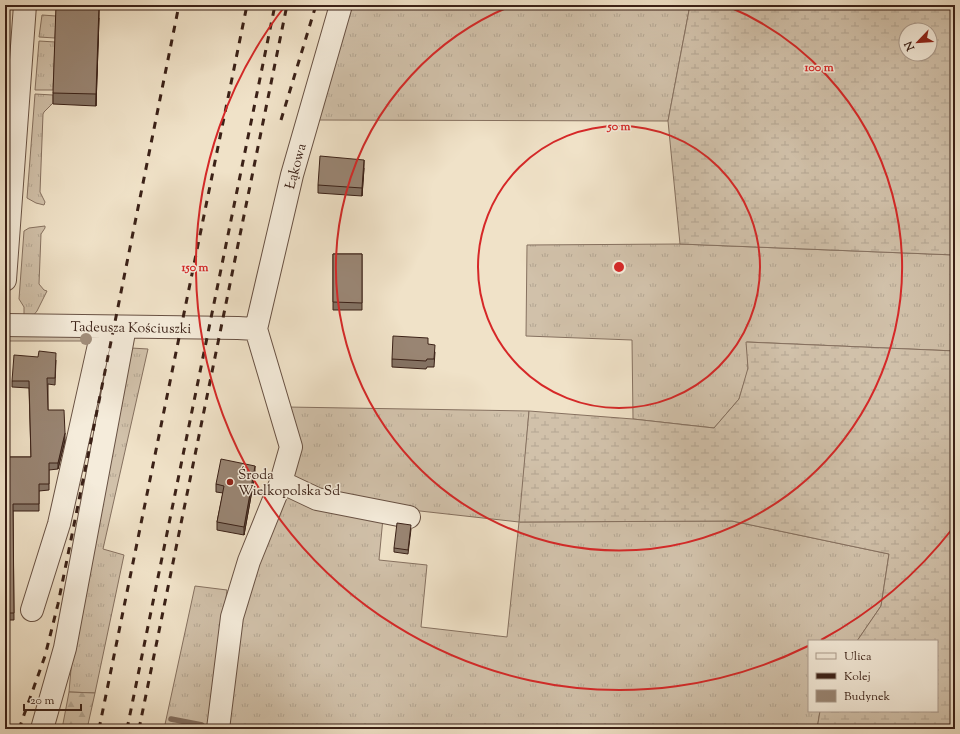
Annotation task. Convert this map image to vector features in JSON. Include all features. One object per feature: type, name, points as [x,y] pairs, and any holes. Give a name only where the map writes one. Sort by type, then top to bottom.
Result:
[{"type":"street","points":[[5,280],[11,136],[25,5]]},
{"type":"street","name":"Łąkowa","points":[[256,329],[292,175],[340,5]]},
{"type":"street","name":"Tadeusza Kościuszki","points":[[5,325],[256,329]]},
{"type":"street","points":[[32,610],[59,524],[103,327]]},
{"type":"street","points":[[42,729],[65,648],[125,327]]},
{"type":"street","points":[[218,729],[232,616],[249,561],[281,482],[291,447],[256,329]]},
{"type":"street","points":[[281,482],[317,499],[409,517]]},
{"type":"green space","points":[[346,5],[690,5],[668,121],[315,120]]},
{"type":"green space","points":[[690,5],[955,5],[955,255],[680,244],[668,121]]},
{"type":"green space","points":[[42,15],[56,16],[55,38],[39,37]]},
{"type":"green space","points":[[39,41],[55,42],[53,90],[35,90]]},
{"type":"green space","points":[[35,94],[53,95],[53,103],[43,114],[40,192],[45,202],[44,205],[27,198]]},
{"type":"green space","points":[[45,226],[41,234],[39,284],[44,290],[47,291],[37,311],[32,317],[24,317],[24,307],[19,299],[24,231],[29,228]]},
{"type":"green space","points":[[680,244],[955,255],[955,351],[747,342],[748,370],[739,399],[714,428],[633,419],[632,340],[526,336],[527,245]]},
{"type":"green space","points":[[9,336],[88,336],[91,341],[8,341]]},
{"type":"green space","points":[[746,342],[955,351],[955,729],[817,729],[820,712],[938,712],[938,640],[858,640],[881,606],[889,554],[732,521],[519,522],[529,411],[633,419],[714,428],[739,399],[748,368]]},
{"type":"green space","points":[[131,348],[148,349],[103,549],[124,555],[95,693],[69,692],[73,646]]},
{"type":"green space","points":[[287,407],[529,411],[520,522],[732,521],[889,554],[881,606],[858,640],[808,640],[808,712],[820,712],[817,729],[223,729],[238,618],[285,489],[383,518],[379,560],[427,565],[421,627],[507,637],[519,522],[384,507],[290,481]]},
{"type":"green space","points":[[195,586],[227,590],[210,729],[164,729]]},
{"type":"green space","points":[[69,692],[95,693],[87,729],[62,729]]},
{"type":"building","points":[[56,5],[99,6],[96,94],[53,93]]},
{"type":"building","points":[[320,156],[364,160],[362,188],[318,185]]},
{"type":"building","points":[[333,254],[362,254],[362,303],[333,302]]},
{"type":"building","points":[[393,336],[428,338],[428,344],[435,345],[434,359],[427,359],[426,361],[392,359]]},
{"type":"building","points":[[39,351],[56,353],[55,378],[47,378],[48,410],[64,410],[65,433],[58,463],[49,463],[49,484],[39,484],[39,504],[13,504],[14,613],[5,613],[5,457],[31,457],[29,381],[12,381],[14,355],[38,357]]},
{"type":"building","points":[[221,459],[255,466],[244,527],[217,522],[224,486],[216,484]]},
{"type":"building","points":[[397,523],[411,525],[408,550],[394,548]]},
{"type":"waterway","points":[[171,719],[202,725],[202,729]]},
{"type":"railway","points":[[19,729],[45,656],[58,604],[179,5]]},
{"type":"railway","points":[[99,729],[247,5]]},
{"type":"railway","points":[[127,729],[275,5]]},
{"type":"railway","points":[[139,729],[287,5]]},
{"type":"railway","points":[[281,120],[316,5]]},
{"type":"place","name":"Środa Wielkopolska Sd","points":[[230,482]]}]
